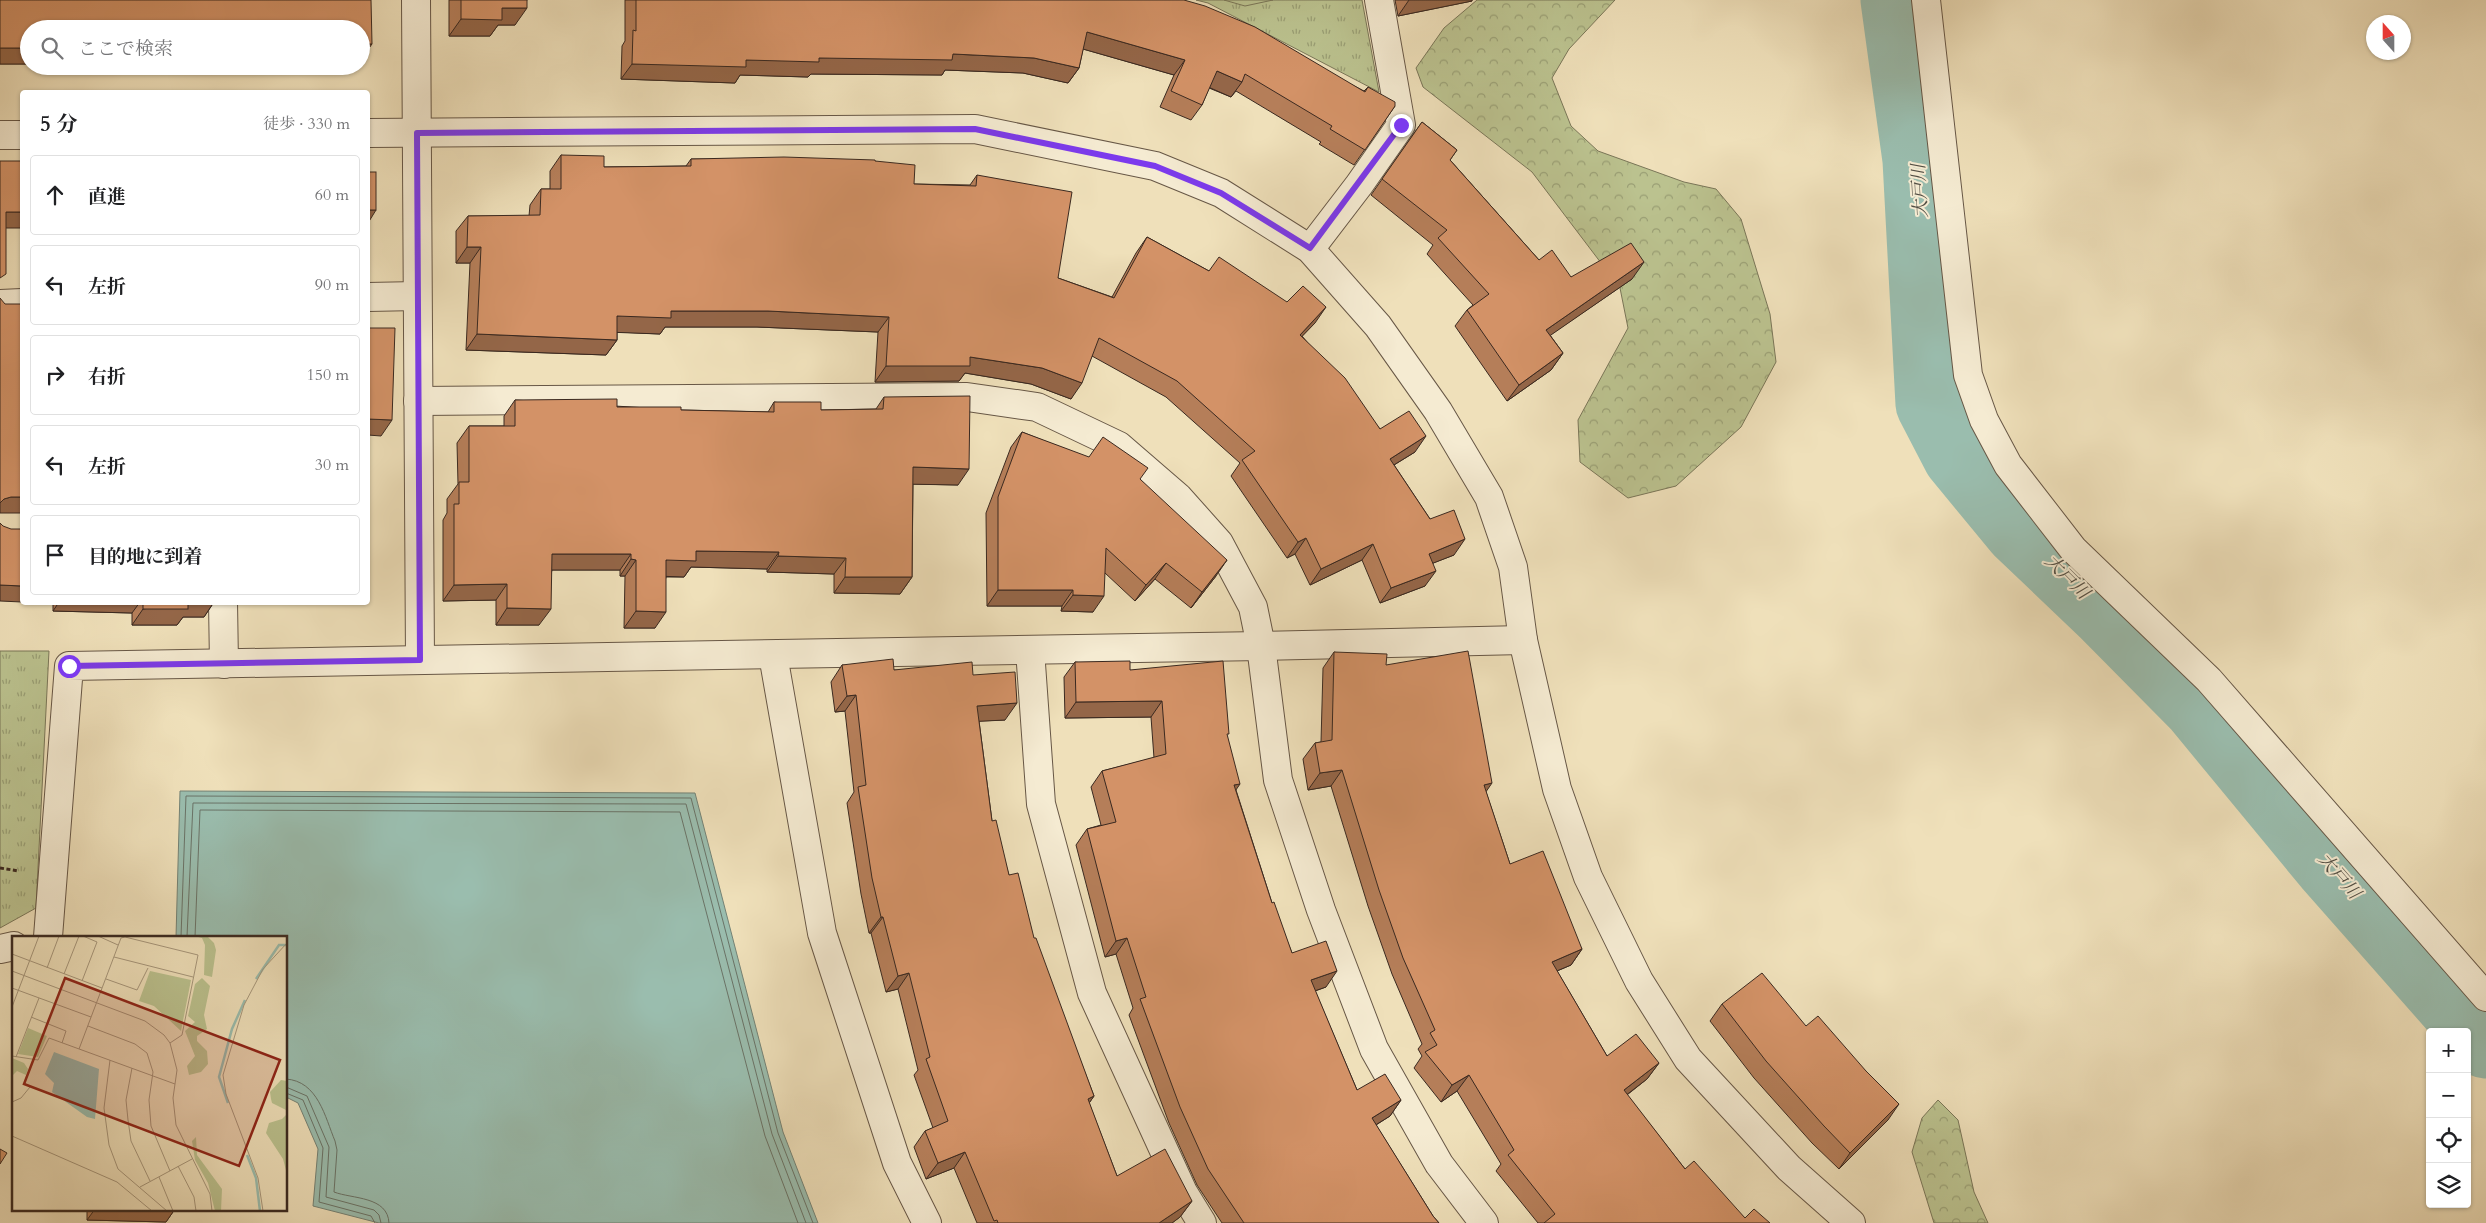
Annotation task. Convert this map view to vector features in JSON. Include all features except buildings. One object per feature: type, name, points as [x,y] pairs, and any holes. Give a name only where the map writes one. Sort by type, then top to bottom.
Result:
[{"type":"street","points":[[416,0],[420,660]]},
{"type":"street","points":[[1310,248],[1401,125],[1379,0]]},
{"type":"street","points":[[1926,0],[1968,375],[1984,420],[2008,465],[2073,549],[2208,680],[2486,998]]},
{"type":"street","points":[[370,133],[975,129],[1155,166],[1221,193],[1310,248],[1378,326],[1438,411],[1489,498],[1513,567],[1523,640],[1557,790],[1588,877],[1639,982],[1688,1058],[1788,1168],[1851,1223]]},
{"type":"street","points":[[0,135],[20,135]]},
{"type":"street","points":[[370,297],[417,296]]},
{"type":"street","points":[[0,304],[20,303]]},
{"type":"street","points":[[418,401],[967,397],[1037,407],[1118,446],[1178,498],[1219,543],[1253,607],[1261,646],[1278,780],[1321,910],[1374,1049],[1439,1164],[1484,1223]]},
{"type":"street","points":[[223,605],[224,664]]},
{"type":"street","points":[[48,936],[69,666],[773,655],[1523,640]]},
{"type":"street","points":[[1030,650],[1041,804],[1092,993],[1183,1192],[1202,1223]]},
{"type":"street","points":[[773,655],[822,933],[897,1163],[927,1223]]},
{"type":"green space","points":[[1196,0],[1362,0],[1379,92],[1208,3]]},
{"type":"green space","points":[[1224,0],[1273,0],[1245,6]]},
{"type":"green space","points":[[1477,0],[1615,0],[1569,49],[1552,78],[1571,126],[1598,151],[1684,182],[1716,189],[1741,219],[1770,314],[1776,362],[1741,427],[1676,486],[1628,498],[1580,462],[1578,420],[1628,328],[1620,288],[1532,172],[1423,87],[1416,68],[1444,28]]},
{"type":"green space","points":[[0,651],[49,651],[36,908],[0,928]]},
{"type":"green space","points":[[1938,1100],[1958,1120],[1974,1192],[1988,1223],[1934,1223],[1912,1152],[1922,1118]]},
{"type":"water","points":[[180,791],[695,793],[783,1132],[818,1223],[379,1223],[313,1206],[318,1149],[298,1103],[288,1098],[288,936],[176,936]]},
{"type":"waterway","name":"大戸川","points":[[1896,0],[1918,160],[1931,404],[1958,456],[2019,530],[2105,612],[2197,705],[2329,865],[2486,1043]]},
{"type":"route","points":[[69,666],[420,660],[417,133],[975,129],[1155,166],[1221,193],[1310,248],[1401,125]]}]
